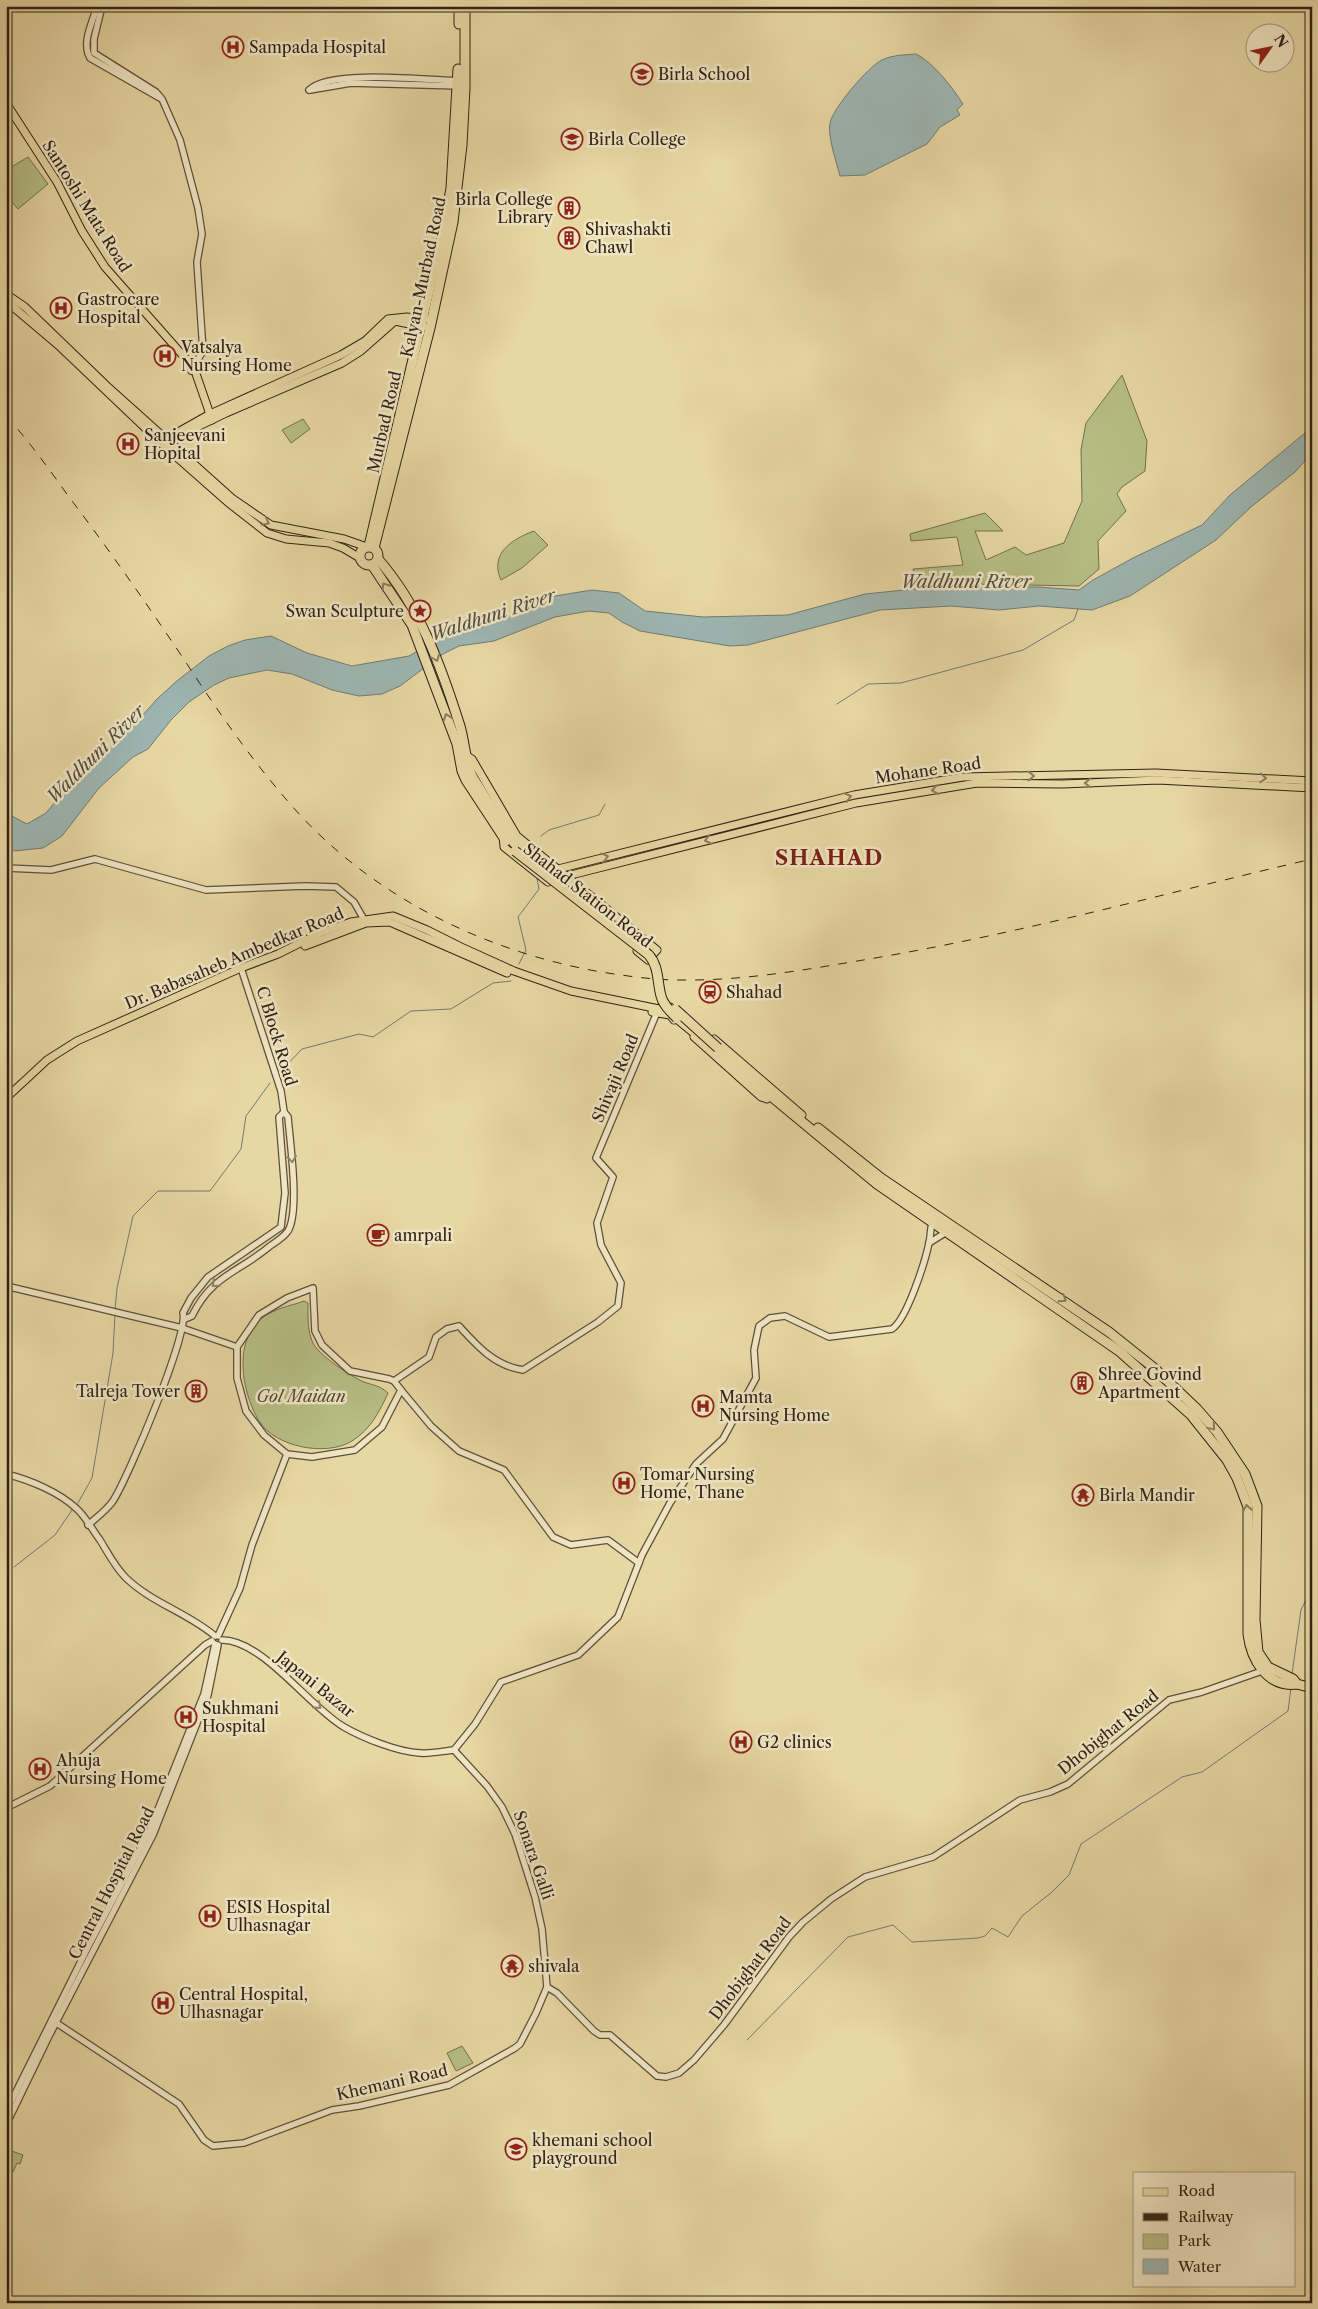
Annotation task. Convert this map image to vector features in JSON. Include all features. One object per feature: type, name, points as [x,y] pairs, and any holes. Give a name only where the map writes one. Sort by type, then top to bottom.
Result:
[{"type":"highway","points":[[459,6],[461,84]]},
{"type":"highway","name":"Kalyan-Murbad Road","points":[[370,547],[385,496],[426,323],[453,222],[462,145],[461,84],[465,6]]},
{"type":"highway","points":[[375,562],[366,565],[360,558],[362,550],[370,547],[378,553],[375,562],[412,625],[464,740],[466,780],[503,836],[649,950],[655,956],[666,998],[671,1005],[771,1096],[934,1219],[1154,1368],[1197,1409],[1217,1432],[1245,1474],[1257,1506],[1255,1636],[1258,1652],[1266,1670],[1276,1680],[1290,1685],[1297,1684],[1312,1688]]},
{"type":"highway","points":[[375,562],[400,586],[424,628],[442,690]]},
{"type":"highway","points":[[464,758],[472,778],[512,844]]},
{"type":"highway","points":[[759,1084],[802,1115],[841,1149]]},
{"type":"main road","name":"Santoshi Mata Road","points":[[6,103],[57,182],[82,231],[105,267],[192,369],[209,418]]},
{"type":"main road","name":"Santoshi Mata Road","points":[[6,111],[54,184],[77,230],[100,266],[192,369]]},
{"type":"main road","points":[[6,294],[32,314],[165,443],[233,499],[271,525],[344,539],[370,547]]},
{"type":"main road","points":[[6,301],[58,345],[230,504],[267,533],[286,538],[329,543],[343,548],[360,558]]},
{"type":"main road","points":[[165,443],[209,418],[341,355],[394,321],[426,323]]},
{"type":"main road","name":"Shahad Station Road","points":[[464,758],[472,759],[517,836],[657,950],[650,959],[647,959],[504,848],[503,836]]},
{"type":"main road","name":"Mohane Road","points":[[558,869],[854,795],[972,776],[1068,780],[1156,773],[1312,781]]},
{"type":"main road","name":"Mohane Road","points":[[567,876],[856,803],[983,782],[1158,780],[1312,788]]},
{"type":"main road","name":"Dr. Babasaheb Ambedkar Road","points":[[6,1098],[38,1070],[65,1050],[106,1030],[278,954],[320,933],[351,922],[393,916],[427,930],[521,976],[571,991],[658,1011]]},
{"type":"main road","points":[[658,1011],[678,1008],[799,1110],[802,1115]]},
{"type":"main road","points":[[658,1011],[670,1016],[761,1097],[767,1099],[771,1096]]},
{"type":"main road","name":"Dr. Babasaheb Ambedkar Road","points":[[6,1102],[38,1070]]},
{"type":"street","points":[[97,6],[86,41],[87,52],[90,58],[150,94],[162,99]]},
{"type":"street","points":[[102,6],[94,39],[94,52],[151,88],[162,99],[180,140],[198,208],[202,234],[197,262],[203,352],[192,369]]},
{"type":"street","points":[[351,78],[461,84],[343,83],[309,90],[314,85],[351,78]]},
{"type":"street","points":[[6,868],[51,870],[95,860],[206,890],[305,886],[336,887],[354,902],[365,921]]},
{"type":"street","name":"C Block Road","points":[[185,1319],[192,1316],[200,1299],[214,1283],[263,1252],[287,1232],[291,1217],[294,1182],[288,1117],[284,1112],[281,1091],[242,970]]},
{"type":"street","name":"Shivaji Road","points":[[394,1381],[429,1357],[436,1337],[447,1329],[459,1326],[485,1354],[514,1368],[523,1370],[598,1322],[618,1306],[621,1283],[601,1245],[598,1223],[613,1176],[596,1158],[658,1011]]},
{"type":"street","name":"C Block Road","points":[[88,1525],[112,1504],[138,1453],[176,1349],[185,1319],[183,1313],[193,1295],[208,1277],[277,1231],[283,1222],[284,1182],[279,1116],[284,1112]]},
{"type":"street","points":[[284,1182],[294,1182]]},
{"type":"street","points":[[283,1217],[291,1217]]},
{"type":"street","points":[[454,1750],[475,1724],[501,1682],[578,1655],[618,1617],[639,1563],[670,1503],[696,1464],[723,1439],[756,1378],[754,1350],[759,1326],[770,1318],[785,1316],[828,1337],[892,1329],[902,1319],[929,1243],[934,1219]]},
{"type":"street","points":[[929,1243],[950,1229]]},
{"type":"street","points":[[277,1231],[281,1237]]},
{"type":"street","points":[[235,1258],[240,1266]]},
{"type":"street","points":[[225,1264],[230,1272]]},
{"type":"street","points":[[6,1286],[182,1328],[237,1347]]},
{"type":"street","points":[[400,1390],[382,1427],[354,1450],[312,1457],[287,1454],[264,1435],[246,1411],[237,1378],[237,1347],[259,1315],[287,1298],[313,1288],[315,1331],[322,1345],[350,1371],[394,1381],[431,1426],[459,1451],[504,1470],[553,1537],[571,1545],[608,1540],[639,1563]]},
{"type":"street","points":[[193,1295],[200,1299]]},
{"type":"street","name":"Central Hospital Road","points":[[6,2112],[153,1835],[208,1695],[217,1640],[240,1588],[252,1545],[287,1454]]},
{"type":"street","name":"Japani Bazar","points":[[6,1474],[18,1477],[63,1497],[79,1511],[111,1560],[126,1577],[145,1592],[206,1627],[217,1640],[243,1646],[273,1665],[344,1727],[402,1751],[420,1753],[454,1750]]},
{"type":"street","points":[[6,1808],[50,1786],[90,1752],[205,1645],[217,1640]]},
{"type":"street","name":"Dhobighat Road","points":[[547,1987],[556,1993],[594,2032],[600,2035],[610,2035],[657,2076],[666,2077],[679,2074],[724,2025],[789,1937],[803,1922],[831,1899],[865,1877],[932,1858],[1020,1800],[1050,1792],[1068,1784],[1169,1700],[1202,1692],[1266,1670]]},
{"type":"street","name":"Sonara Galli","points":[[454,1750],[487,1786],[502,1807],[512,1827],[536,1897],[542,1929],[547,1987]]},
{"type":"street","name":"Khemani Road","points":[[54,2021],[179,2104],[204,2140],[213,2146],[244,2143],[332,2110],[359,2106],[449,2085],[485,2066],[520,2044],[547,1987]]},
{"type":"street","name":"Central Hospital Road","points":[[6,2125],[54,2021]]},
{"type":"green space","points":[[28,157],[48,184],[18,209],[6,195],[6,183],[10,180],[8,169]]},
{"type":"green space","points":[[1122,375],[1147,441],[1145,471],[1122,487],[1117,494],[1126,511],[1098,541],[1099,569],[1079,586],[917,583],[913,569],[963,565],[957,537],[911,541],[910,534],[985,513],[1003,531],[975,531],[986,560],[1015,547],[1026,555],[1064,543],[1082,501],[1081,450],[1086,423]]},
{"type":"green space","points":[[303,419],[310,429],[291,443],[282,430]]},
{"type":"green space","points":[[534,531],[548,545],[522,568],[501,580],[498,571],[500,555],[518,538]]},
{"type":"green space","name":"Gol Maidan","points":[[304,1301],[308,1303],[310,1335],[318,1350],[351,1375],[388,1393],[369,1426],[358,1437],[341,1446],[315,1449],[289,1443],[277,1437],[259,1421],[247,1393],[243,1362],[245,1346],[250,1333],[259,1321],[272,1312]]},
{"type":"green space","points":[[462,2046],[473,2063],[456,2071],[447,2053]]},
{"type":"green space","points":[[6,2149],[23,2155],[20,2164],[17,2163],[13,2172],[6,2175]]},
{"type":"water","points":[[916,54],[936,69],[954,90],[963,104],[957,110],[960,115],[940,127],[927,144],[865,175],[840,176],[829,128],[837,108],[876,64],[890,57]]},
{"type":"water","points":[[1312,421],[1312,453],[1295,472],[1251,507],[1216,540],[1130,596],[1092,610],[1039,606],[999,610],[951,606],[880,610],[748,645],[730,646],[640,631],[609,613],[589,611],[555,617],[494,641],[459,646],[443,654],[400,686],[382,694],[359,696],[332,690],[292,674],[267,670],[229,678],[214,685],[189,702],[171,720],[148,749],[133,757],[99,788],[62,836],[43,848],[14,851],[6,845],[6,813],[27,824],[46,813],[91,760],[127,733],[157,699],[178,680],[209,656],[245,640],[271,636],[307,653],[352,666],[409,656],[446,634],[469,627],[483,627],[549,597],[592,590],[619,593],[645,611],[703,617],[788,615],[865,594],[933,587],[1039,587],[1079,590],[1133,558],[1202,525],[1230,495],[1305,433]]},
{"type":"waterway","points":[[837,704],[868,684],[901,683],[1023,650],[1074,620],[1078,609]]},
{"type":"waterway","points":[[541,836],[549,830],[599,815],[605,804]]},
{"type":"waterway","points":[[519,964],[526,950],[518,917],[539,889],[537,878]]},
{"type":"waterway","points":[[282,1070],[302,1049],[359,1034],[373,1037],[411,1011],[451,1009],[493,983],[511,981]]},
{"type":"waterway","points":[[115,1310],[117,1288],[133,1216],[158,1191],[210,1191],[241,1149],[246,1116],[270,1083]]},
{"type":"waterway","points":[[78,1503],[92,1478],[113,1353],[115,1314]]},
{"type":"waterway","points":[[14,1567],[55,1535],[72,1510]]},
{"type":"waterway","points":[[1292,1674],[1301,1610],[1312,1588]]},
{"type":"waterway","points":[[747,2040],[848,1937],[893,1925],[912,1942],[978,1938],[985,1936],[992,1928],[1008,1937],[1022,1916],[1052,1892],[1069,1875],[1081,1844],[1182,1777],[1202,1772],[1288,1711],[1291,1688]]},
{"type":"railway","points":[[6,416],[39,455],[114,559],[241,742],[300,815],[364,873],[400,897],[438,918],[477,936],[517,951],[559,963],[640,978],[670,980],[729,979],[802,970],[985,937],[1312,859]]},
{"type":"place","name":"Sampada Hospital","points":[[233,47]]},
{"type":"place","name":"Birla School","points":[[642,74]]},
{"type":"place","name":"Birla College","points":[[572,139]]},
{"type":"place","name":"Birla College Library","points":[[569,208]]},
{"type":"place","name":"Shivashakti Chawl","points":[[569,238]]},
{"type":"place","name":"Gastrocare Hospital","points":[[61,308]]},
{"type":"place","name":"Vatsalya Nursing Home","points":[[165,356]]},
{"type":"place","name":"Sanjeevani Hopital","points":[[128,444]]},
{"type":"place","name":"Swan Sculpture","points":[[420,611]]},
{"type":"place","name":"Shahad","points":[[710,992]]},
{"type":"place","name":"amrpali","points":[[378,1235]]},
{"type":"place","name":"Shree Govind Apartment","points":[[1082,1383]]},
{"type":"place","name":"Talreja Tower","points":[[196,1391]]},
{"type":"place","name":"Mamta Nursing Home","points":[[703,1406]]},
{"type":"place","name":"Tomar Nursing Home, Thane","points":[[624,1483]]},
{"type":"place","name":"Birla Mandir","points":[[1083,1495]]},
{"type":"place","name":"Sukhmani Hospital","points":[[186,1717]]},
{"type":"place","name":"G2 clinics","points":[[741,1742]]},
{"type":"place","name":"Ahuja Nursing Home","points":[[40,1769]]},
{"type":"place","name":"ESIS Hospital Ulhasnagar","points":[[210,1916]]},
{"type":"place","name":"shivala","points":[[512,1966]]},
{"type":"place","name":"Central Hospital, Ulhasnagar","points":[[163,2003]]},
{"type":"place","name":"khemani school playground","points":[[516,2149]]},
{"type":"district","name":"SHAHAD","points":[[829,857]]},
{"type":"water label","name":"Waldhuni River","points":[[966,582]]},
{"type":"water label","name":"Waldhuni River","points":[[493,615]]},
{"type":"water label","name":"Waldhuni River","points":[[96,754]]}]
